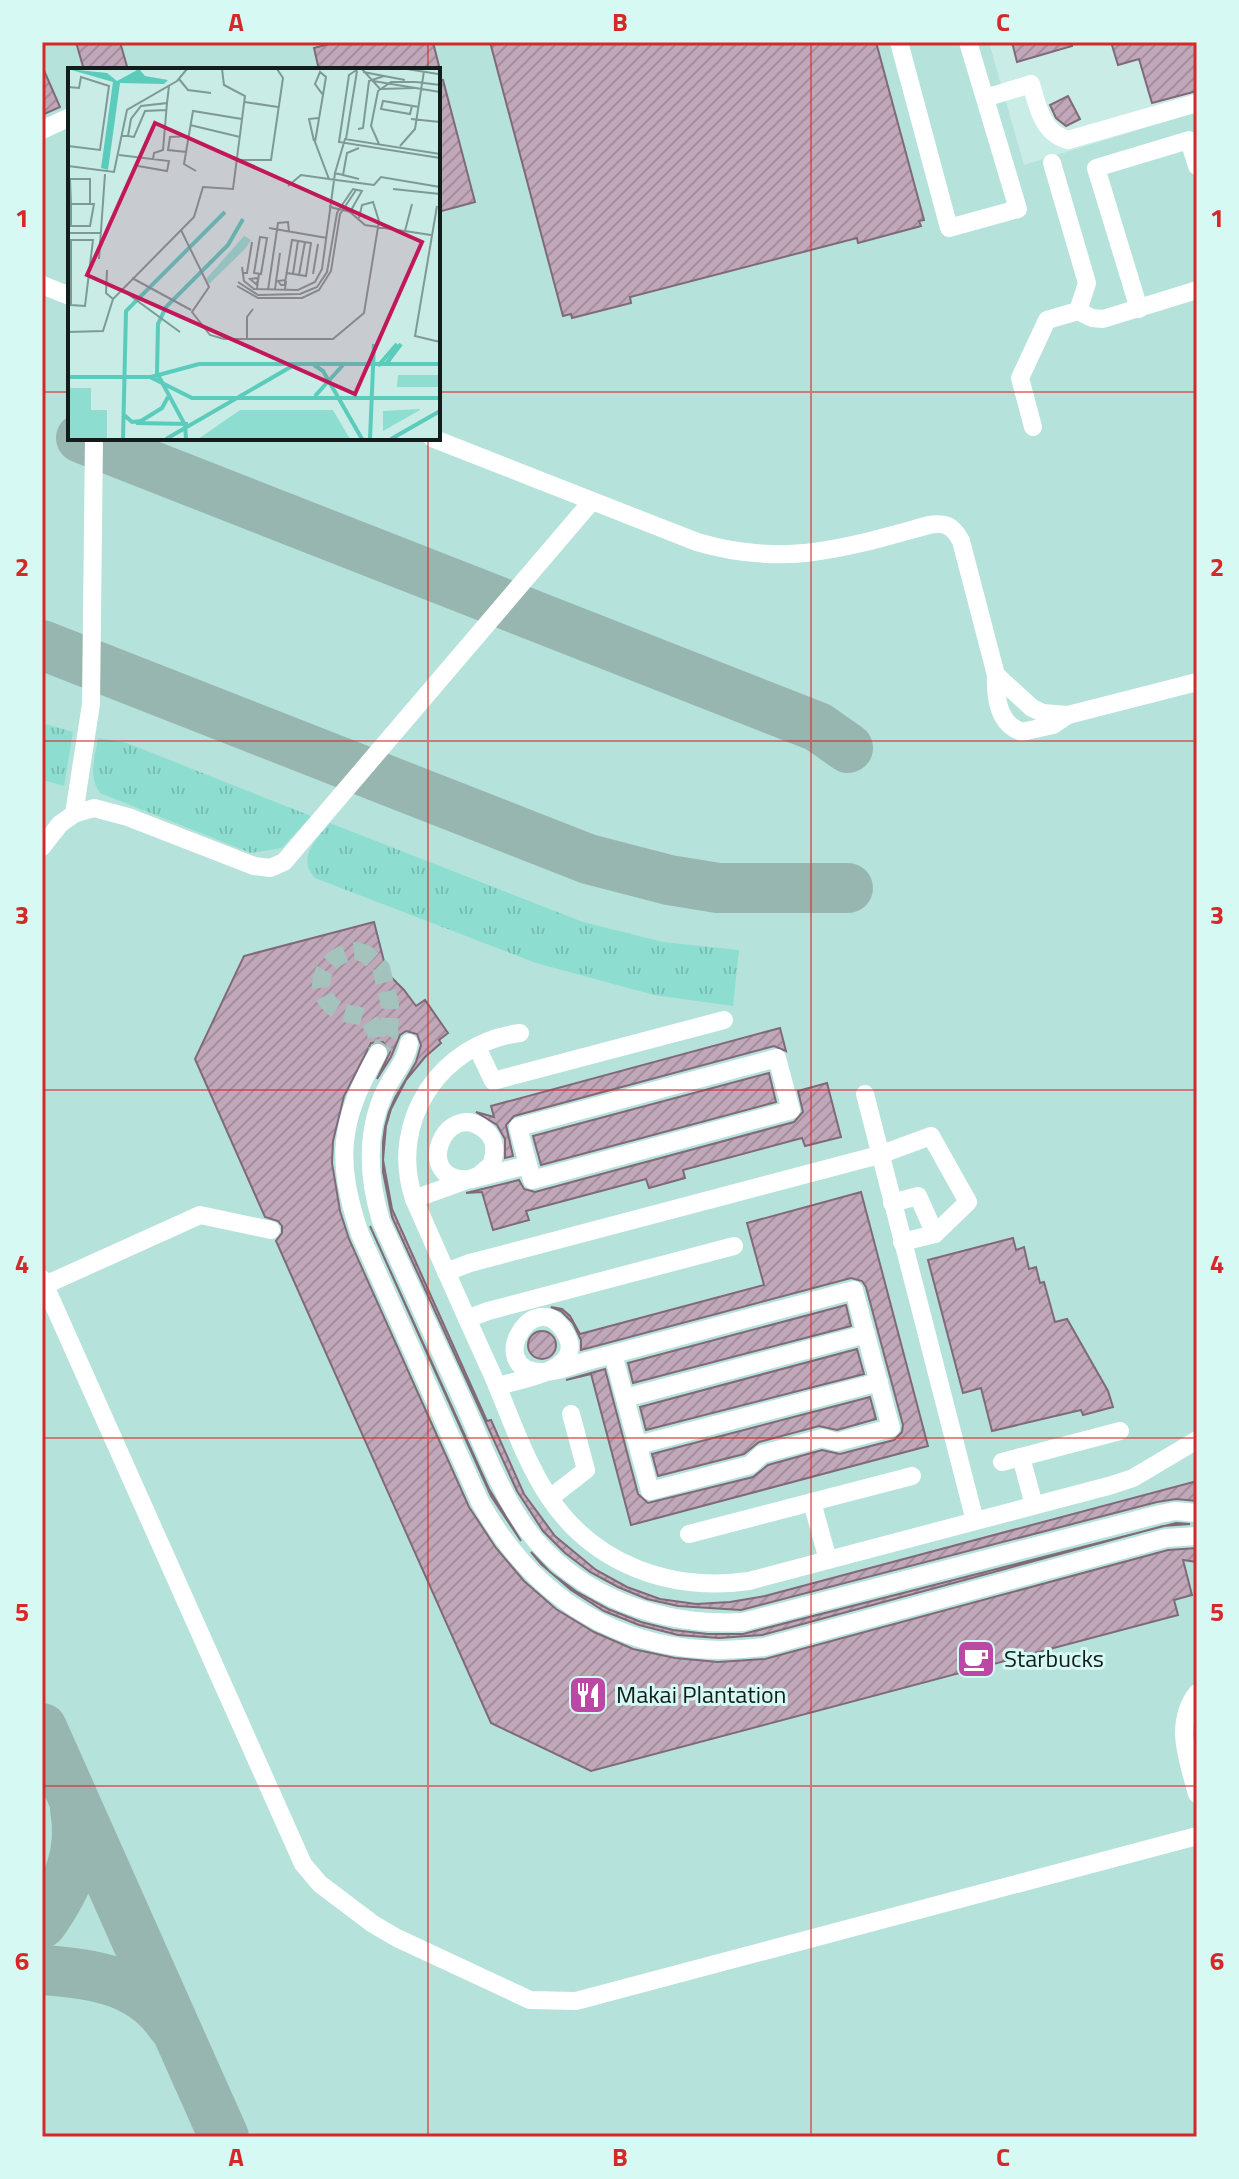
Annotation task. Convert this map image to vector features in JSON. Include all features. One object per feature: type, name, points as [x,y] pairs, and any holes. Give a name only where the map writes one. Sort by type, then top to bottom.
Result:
[{"type":"street","points":[[899,42],[949,228],[1018,209],[968,42]]},
{"type":"street","points":[[985,98],[1031,84],[1043,121],[1057,137],[1068,140],[1197,103]]},
{"type":"street","points":[[42,130],[68,118]]},
{"type":"street","points":[[1139,309],[1096,168],[1189,140],[1197,166]]},
{"type":"street","points":[[1052,163],[1087,283],[1078,311]]},
{"type":"street","points":[[42,285],[68,295]]},
{"type":"street","points":[[1033,427],[1020,378],[1047,320],[1078,311],[1097,319],[1197,290]]},
{"type":"street","points":[[74,814],[91,704],[94,440]]},
{"type":"street","points":[[437,440],[697,542],[741,553],[774,556],[823,553],[929,525],[946,524],[953,527],[961,541],[996,675],[995,693],[1001,714],[1015,730],[1022,732],[1053,725],[1068,715]]},
{"type":"street","points":[[42,847],[52,832],[74,814],[94,808],[107,810],[254,866],[270,868],[284,862],[592,501]]},
{"type":"street","points":[[996,675],[1032,708],[1043,713],[1068,715],[1197,682]]},
{"type":"street","points":[[477,1047],[493,1081],[724,1020]]},
{"type":"street","points":[[520,1033],[500,1036],[477,1047],[432,1083],[417,1107],[406,1152],[408,1178],[414,1199],[538,1478],[568,1521],[601,1551],[640,1571],[663,1578],[686,1583],[730,1584],[1133,1478],[1197,1440]]},
{"type":"street","points":[[409,1043],[407,1056],[383,1094],[372,1128],[370,1165],[378,1211],[514,1509],[550,1555],[579,1579],[630,1607],[666,1617],[705,1623],[743,1622],[1160,1514],[1175,1511],[1197,1513]]},
{"type":"street","points":[[378,1053],[356,1095],[344,1139],[346,1188],[360,1234],[496,1532],[533,1576],[581,1613],[618,1631],[679,1647],[721,1651],[764,1647],[1166,1538],[1197,1536]]},
{"type":"street","points":[[777,1058],[791,1110],[532,1180],[521,1167],[518,1127],[777,1058]]},
{"type":"street","points":[[865,1094],[975,1521]]},
{"type":"street","points":[[414,1199],[478,1176],[487,1170],[494,1158],[492,1138],[479,1126],[463,1123],[443,1134],[437,1151],[438,1160],[448,1174],[464,1180],[521,1167]]},
{"type":"street","points":[[446,1272],[470,1263],[879,1155],[931,1136],[968,1202],[935,1234],[902,1242]]},
{"type":"street","points":[[892,1203],[918,1196],[935,1234]]},
{"type":"street","points":[[271,1230],[200,1215],[43,1282],[303,1864],[320,1884],[373,1924],[530,2000],[576,2001],[1197,1836]]},
{"type":"street","points":[[467,1319],[734,1246]]},
{"type":"street","points":[[497,1386],[552,1370],[562,1365],[566,1358],[568,1338],[563,1329],[551,1320],[534,1319],[521,1328],[514,1343],[515,1351],[523,1365],[538,1372],[548,1372],[613,1354],[854,1290],[891,1428],[837,1442],[822,1438],[762,1454],[750,1465],[650,1491],[613,1354]]},
{"type":"street","points":[[625,1398],[866,1334]]},
{"type":"street","points":[[638,1445],[879,1382]]},
{"type":"street","points":[[550,1498],[586,1470],[571,1414]]},
{"type":"street","points":[[1002,1462],[1120,1431]]},
{"type":"street","points":[[1197,1451],[1197,1458]]},
{"type":"street","points":[[1021,1457],[1034,1505]]},
{"type":"street","points":[[689,1534],[912,1476]]},
{"type":"street","points":[[812,1502],[828,1560]]},
{"type":"street","points":[[1197,1693],[1190,1701],[1183,1726],[1183,1738],[1197,1794]]},
{"type":"shaded area","points":[[42,42],[989,42],[1024,165],[1197,112],[1197,2137],[42,2137]]},
{"type":"green space","points":[[42,723],[73,732],[64,786],[42,780]]},
{"type":"green space","points":[[98,738],[127,743],[311,816],[282,848],[251,853],[100,793],[93,774]]},
{"type":"green space","points":[[330,823],[583,922],[663,942],[739,950],[733,1006],[654,995],[536,963],[315,878],[310,871],[308,856]]},
{"type":"building","points":[[76,42],[120,42],[127,68],[83,68]]},
{"type":"building","points":[[336,42],[433,42],[440,68],[319,68],[314,48]]},
{"type":"building","points":[[490,42],[876,42],[924,220],[919,221],[921,226],[858,243],[857,238],[630,297],[631,303],[572,318],[571,314],[563,316]]},
{"type":"building","points":[[1012,42],[1072,42],[1072,46],[1017,62]]},
{"type":"building","points":[[1111,42],[1197,42],[1197,91],[1152,103],[1139,59],[1118,65]]},
{"type":"building","points":[[42,66],[60,107],[42,115]]},
{"type":"building","points":[[443,80],[475,202],[440,211],[440,81]]},
{"type":"building","points":[[1068,96],[1080,119],[1066,126],[1056,118],[1050,105]]},
{"type":"building","points":[[374,922],[387,973],[416,1006],[425,1000],[448,1033],[406,1080],[391,1109],[383,1160],[383,1142],[385,1127],[389,1112],[395,1098],[416,1062],[421,1045],[417,1034],[406,1031],[400,1035],[377,1079],[390,1052],[383,1042],[371,1043],[344,1096],[333,1141],[332,1163],[340,1211],[349,1239],[469,1507],[496,1548],[524,1581],[556,1609],[594,1632],[633,1649],[675,1658],[718,1662],[765,1659],[1168,1550],[1197,1548],[1197,1562],[1183,1560],[1192,1595],[1174,1600],[1178,1615],[591,1771],[491,1723],[276,1241],[282,1233],[282,1226],[278,1221],[265,1217],[195,1059],[244,956]]},
{"type":"building","points":[[780,1028],[786,1051],[774,1046],[514,1116],[506,1125],[513,1156],[505,1158],[505,1139],[497,1125],[476,1112],[494,1117],[491,1106]]},
{"type":"building","points":[[769,1073],[776,1102],[541,1165],[533,1136]]},
{"type":"building","points":[[827,1083],[841,1137],[805,1146],[802,1138],[683,1170],[685,1178],[649,1188],[646,1179],[526,1211],[529,1220],[493,1230],[482,1192],[466,1193],[519,1180],[524,1189],[535,1192],[794,1122],[803,1112],[798,1091]]},
{"type":"building","points":[[383,1160],[392,1209],[487,1421],[491,1420],[524,1494],[555,1536],[596,1570],[627,1587],[660,1599],[696,1604],[730,1602],[765,1596],[1197,1481],[1197,1501],[1176,1499],[1157,1502],[741,1610],[678,1606],[647,1599],[618,1587],[590,1572],[565,1553],[543,1531],[517,1491],[392,1217]]},
{"type":"building","points":[[861,1192],[928,1446],[631,1525],[591,1374],[566,1380],[605,1369],[638,1494],[648,1503],[753,1477],[768,1465],[822,1450],[840,1454],[894,1440],[902,1432],[903,1425],[866,1287],[862,1281],[851,1278],[581,1350],[581,1340],[573,1323],[561,1311],[551,1307],[562,1309],[570,1316],[580,1334],[764,1285],[747,1223]]},
{"type":"building","points":[[370,1226],[489,1489],[521,1541],[491,1496]]},
{"type":"building","points":[[1013,1238],[1016,1250],[1024,1247],[1029,1269],[1036,1267],[1040,1283],[1044,1282],[1055,1322],[1067,1319],[1108,1391],[1113,1407],[1083,1415],[1081,1410],[992,1431],[981,1388],[963,1393],[928,1260]]},
{"type":"building","points":[[846,1305],[851,1326],[633,1383],[628,1363]]},
{"type":"building","points":[[542,1331],[552,1335],[556,1345],[552,1355],[542,1359],[532,1355],[528,1345],[532,1335]]},
{"type":"building","points":[[857,1349],[864,1374],[646,1430],[640,1407]]},
{"type":"building","points":[[870,1397],[876,1419],[837,1430],[819,1426],[759,1442],[744,1454],[658,1476],[652,1454]]},
{"type":"building","points":[[1142,1532],[762,1635],[719,1638],[678,1635],[639,1625],[604,1611],[571,1590],[552,1573],[577,1592],[641,1622],[673,1630],[743,1634]]},
{"type":"taxiway","points":[[86,440],[818,727],[848,748]]},
{"type":"taxiway","points":[[42,645],[588,859],[669,880],[718,888],[848,888]]},
{"type":"taxiway","points":[[42,1728],[224,2137]]},
{"type":"taxiway","points":[[42,1923],[59,1897],[71,1869],[77,1840],[75,1809]]},
{"type":"taxiway","points":[[42,1970],[96,1977],[130,1988],[159,2009],[171,2024]]},
{"type":"tunnel","points":[[357,951],[366,954],[381,968],[390,1005],[389,1035],[378,1053],[376,1031],[368,1019],[336,1009],[321,988],[330,963],[357,951]]},
{"type":"place","name":"Starbucks","points":[[976,1659]]},
{"type":"place","name":"Makai Plantation","points":[[588,1695]]}]
